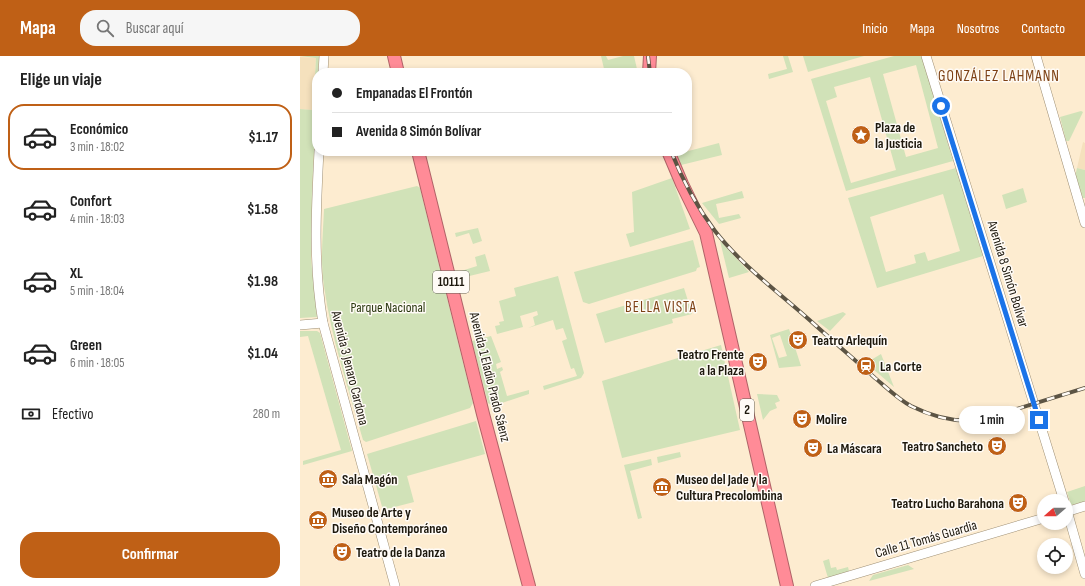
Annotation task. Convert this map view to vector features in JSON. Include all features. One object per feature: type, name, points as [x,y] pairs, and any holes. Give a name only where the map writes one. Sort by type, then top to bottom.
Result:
[{"type":"highway","points":[[394,56],[397,68]]},
{"type":"highway","points":[[649,68],[650,56]]},
{"type":"highway","name":"Avenida 1 Eladio Prado Sáenz","points":[[419,156],[483,414],[529,586]]},
{"type":"highway","name":"2","points":[[670,156],[706,233],[787,586]]},
{"type":"street","points":[[323,68],[324,56]]},
{"type":"street","name":"Avenida 8 Simón Bolívar","points":[[926,56],[1062,494]]},
{"type":"street","points":[[1036,56],[1085,223]]},
{"type":"street","name":"Avenida 3 Jenaro Cardona","points":[[319,156],[316,261],[318,292],[323,322],[395,586]]},
{"type":"street","points":[[300,325],[323,322]]},
{"type":"street","points":[[1073,509],[1085,506]]},
{"type":"street","name":"Calle 11 Tomás Guardia","points":[[815,586],[1037,520]]},
{"type":"street","points":[[1072,530],[1085,574]]},
{"type":"shaded area","points":[[300,57],[316,58],[315,68],[312,68],[312,110],[300,109]]},
{"type":"shaded area","points":[[1083,142],[1085,143],[1085,170],[1077,168]]},
{"type":"green space","points":[[300,56],[319,56],[318,68],[315,68],[316,58]]},
{"type":"green space","points":[[601,56],[606,56],[608,60],[623,56],[634,56],[637,68],[604,68]]},
{"type":"green space","points":[[783,56],[788,56],[793,72],[769,79],[768,74],[787,69]]},
{"type":"green space","points":[[803,56],[864,56],[808,72]]},
{"type":"green space","points":[[894,56],[922,56],[953,161],[846,191],[811,79]],"holes":[[[916,65],[938,148],[906,157],[883,74]],[[870,77],[896,170],[851,183],[826,101],[837,97],[834,87]]]},
{"type":"green space","points":[[300,109],[312,110],[312,156],[314,156],[311,259],[317,317],[300,318]]},
{"type":"green space","points":[[1081,111],[1083,112],[1069,141],[1066,141],[1060,117]]},
{"type":"green space","points":[[719,143],[722,155],[681,165],[678,156],[692,156],[692,150]]},
{"type":"green space","points":[[956,168],[983,256],[877,288],[848,198]],"holes":[[[943,194],[960,251],[928,261],[925,252],[914,255],[916,263],[886,272],[870,217]]]},
{"type":"green space","points":[[1077,168],[1085,170],[1085,198],[1083,198],[1075,176]]},
{"type":"green space","points":[[672,178],[690,229],[630,247],[626,234],[634,232],[632,192]]},
{"type":"green space","name":"Parque Nacional","points":[[417,186],[420,188],[473,403],[470,408],[366,442],[363,440],[346,383],[327,305],[322,267],[324,209]]},
{"type":"green space","points":[[1023,188],[1027,202],[1006,209],[1002,195]]},
{"type":"green space","points":[[742,191],[744,198],[716,204],[719,218],[739,214],[741,218],[719,224],[702,203]]},
{"type":"green space","points":[[478,228],[482,241],[473,244],[469,233],[456,237],[455,233]]},
{"type":"green space","points":[[693,240],[700,267],[697,268],[696,271],[589,304],[583,302],[574,272]]},
{"type":"green space","points":[[720,241],[723,244],[749,272],[729,278]]},
{"type":"green space","points":[[485,254],[490,271],[457,279],[455,273],[477,266],[475,257]]},
{"type":"green space","points":[[558,276],[584,373],[581,378],[544,390],[543,386],[577,376],[574,368],[571,369],[562,341],[567,339],[563,328],[556,330],[553,320],[528,328],[535,325],[533,317],[538,315],[537,311],[520,316],[523,327],[497,334],[495,326],[500,325],[499,322],[504,321],[499,301],[516,296],[514,288]]},
{"type":"green space","points":[[684,288],[692,314],[672,319],[673,323],[605,343],[596,314]]},
{"type":"green space","points":[[843,312],[846,314],[830,331],[817,321]]},
{"type":"green space","points":[[789,329],[801,366],[779,368],[770,335]],"holes":[[[780,335],[787,356],[779,358],[772,338]]]},
{"type":"green space","points":[[300,331],[317,331],[320,333],[352,451],[303,465],[303,461],[341,450],[308,336],[300,337]]},
{"type":"green space","points":[[491,336],[501,362],[496,364],[497,369],[502,367],[503,370],[500,372],[507,396],[529,390],[529,394],[493,406],[488,403],[472,341]]},
{"type":"green space","points":[[721,345],[740,430],[622,458],[602,381]]},
{"type":"green space","points":[[881,354],[894,387],[866,363]]},
{"type":"green space","points":[[757,394],[777,395],[780,401],[775,403],[777,408],[770,411],[763,420]]},
{"type":"green space","points":[[476,421],[485,454],[407,476],[414,502],[383,510],[367,454]]},
{"type":"green space","points":[[680,452],[681,457],[658,463],[657,457]]},
{"type":"green space","points":[[651,459],[652,465],[630,471],[642,518],[638,519],[624,465]]},
{"type":"green space","points":[[1085,486],[1085,502],[1073,505],[1073,494],[1068,494],[1067,492]]},
{"type":"green space","points":[[829,559],[831,568],[836,567],[837,570],[848,567],[849,571],[828,578],[823,561]]},
{"type":"green space","points":[[908,565],[914,569],[869,581],[873,575]]},
{"type":"railway","points":[[648,56],[649,68]]},
{"type":"railway","points":[[673,156],[696,203],[708,222],[737,256],[888,389],[911,406],[936,416],[954,420],[972,421],[981,420],[1085,388]]},
{"type":"place","name":"Plaza de la Justicia","points":[[861,135]]},
{"type":"place","name":"Teatro Arlequín","points":[[798,340]]},
{"type":"place","name":"Teatro Frente a la Plaza","points":[[758,362]]},
{"type":"place","name":"La Corte","points":[[866,366]]},
{"type":"place","name":"Molire","points":[[802,419]]},
{"type":"place","name":"Teatro Sancheto","points":[[997,446]]},
{"type":"place","name":"La Máscara","points":[[813,448]]},
{"type":"place","name":"Sala Magón","points":[[328,479]]},
{"type":"place","name":"Museo del Jade y la Cultura Precolombina","points":[[662,487]]},
{"type":"place","name":"Teatro Lucho Barahona","points":[[1018,503]]},
{"type":"place","name":"Museo de Arte y Diseño Contemporáneo","points":[[318,520]]},
{"type":"place","name":"Teatro de la Danza","points":[[342,552]]},
{"type":"district","name":"GONZÁLEZ LAHMANN","points":[[999,76]]},
{"type":"district","name":"BELLA VISTA","points":[[661,307]]},
{"type":"route","points":[[941,106],[1039,420]]}]
